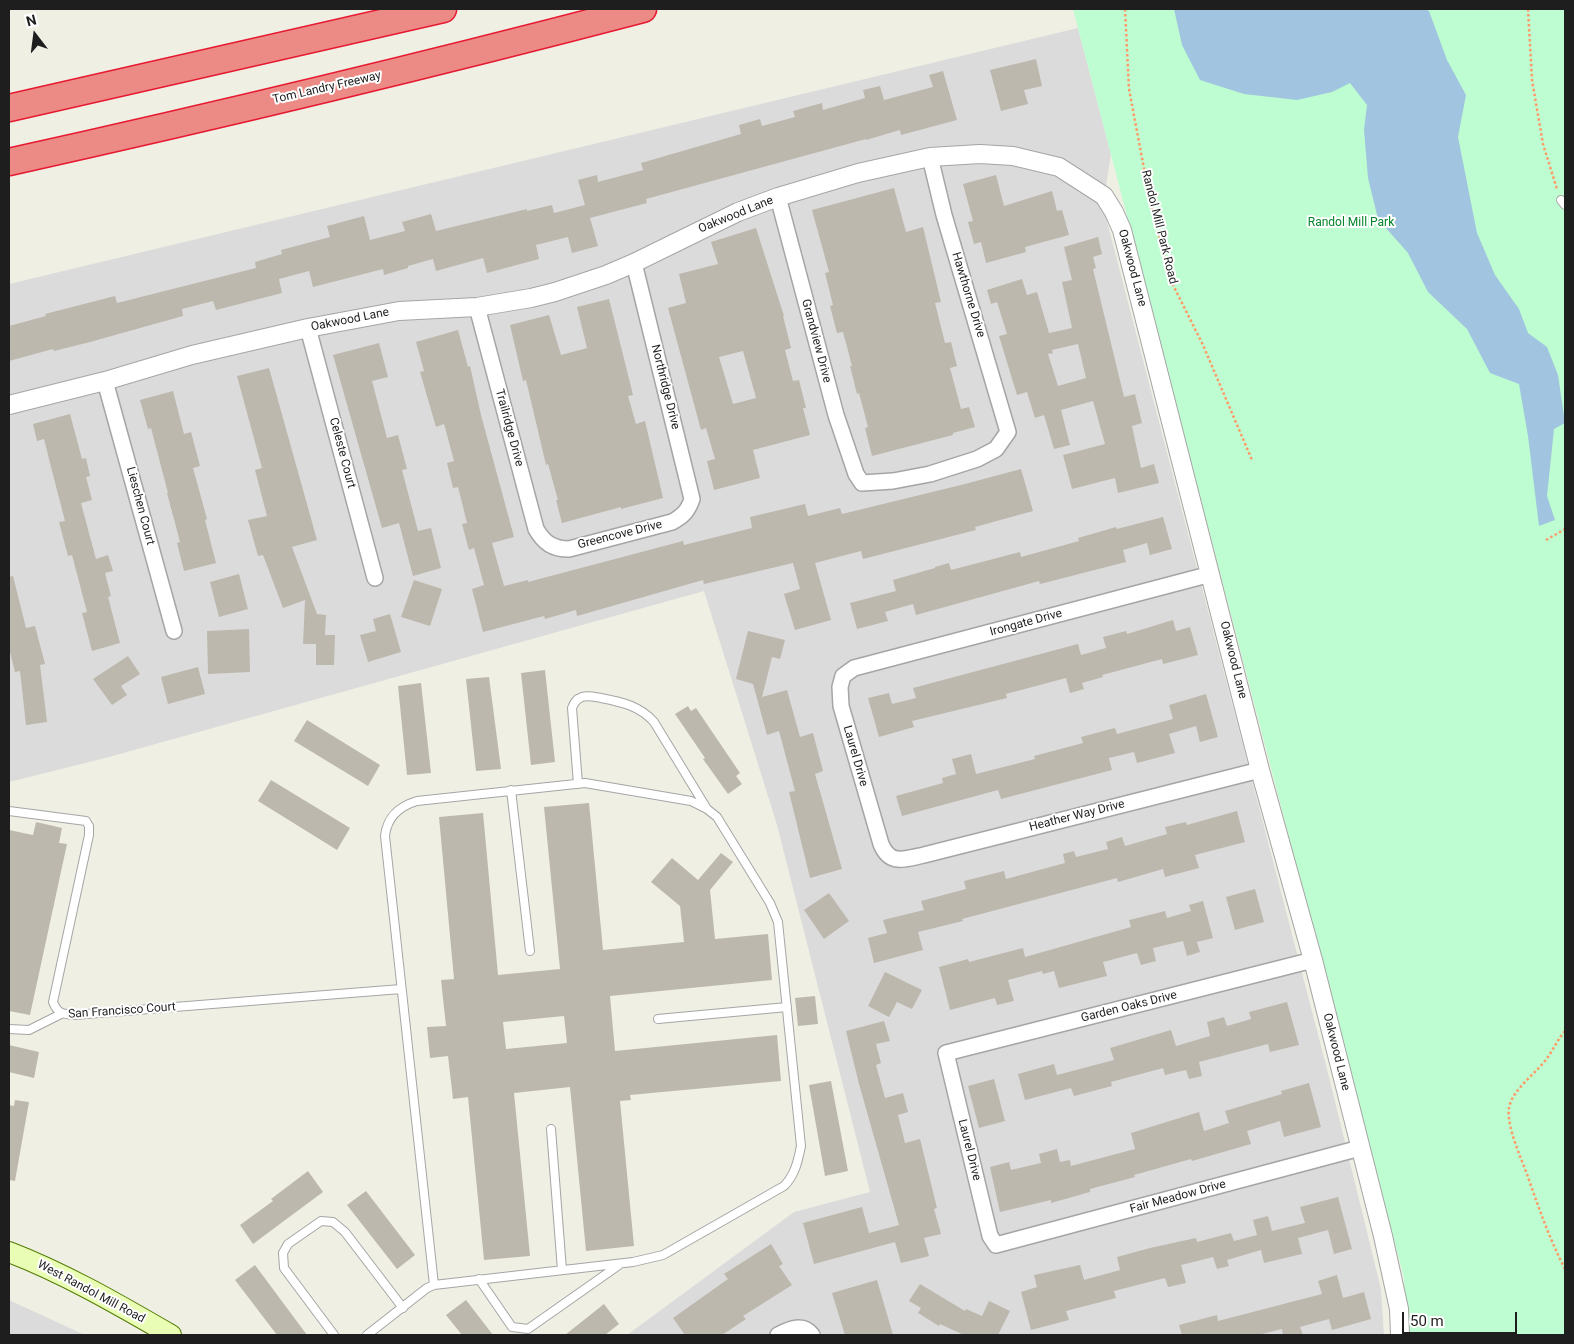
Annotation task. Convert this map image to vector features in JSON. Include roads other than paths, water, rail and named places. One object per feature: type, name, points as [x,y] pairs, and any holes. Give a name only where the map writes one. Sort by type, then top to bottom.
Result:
[{"type":"highway","points":[[9,108],[443,9]]},
{"type":"highway","name":"Tom Landry Freeway","points":[[9,162],[495,48],[643,9]]},
{"type":"main road","name":"West Randol Mill Road","points":[[9,1252],[30,1260],[112,1301],[171,1335]]},
{"type":"street","name":"Oakwood Lane","points":[[9,405],[105,381],[192,355],[308,328],[399,311],[477,307],[555,292],[606,275],[738,212],[778,197],[858,173],[930,157],[980,154],[1038,160],[1059,167],[1104,196],[1122,230],[1260,770],[1313,960],[1383,1236],[1399,1308],[1400,1335]]},
{"type":"street","name":"Hawthorne Drive","points":[[862,483],[893,481],[930,474],[977,459],[996,450],[1008,432],[944,215],[930,157]]},
{"type":"street","name":"Grandview Drive","points":[[778,197],[836,415],[856,474],[862,483]]},
{"type":"street","name":"Northridge Drive","points":[[634,263],[690,487],[692,499],[688,510]]},
{"type":"street","name":"Trailridge Drive","points":[[477,307],[536,529],[541,538],[549,545]]},
{"type":"street","name":"Celeste Court","points":[[308,328],[375,578]]},
{"type":"street","name":"Lieschen Court","points":[[105,381],[174,630]]},
{"type":"street","name":"Greencove Drive","points":[[549,545],[559,549],[569,548],[672,522],[682,517],[688,510]]},
{"type":"street","name":"Irongate Drive","points":[[843,676],[854,668],[1211,574]]},
{"type":"street","name":"Laurel Drive","points":[[843,676],[840,687],[841,706],[884,853],[892,859]]},
{"type":"street","name":"Heather Way Drive","points":[[892,859],[900,860],[924,855],[1260,770]]},
{"type":"street","name":"Garden Oaks Drive","points":[[946,1053],[1313,960]]},
{"type":"street","name":"Laurel Drive","points":[[946,1053],[990,1236],[996,1246]]},
{"type":"street","name":"Fair Meadow Drive","points":[[996,1246],[1360,1148]]},
{"type":"street","points":[[778,1335],[796,1327],[801,1327],[811,1332],[812,1335]]},
{"type":"lane","points":[[368,1335],[427,1288],[434,1285],[620,1264],[649,1260],[663,1255],[784,1186],[791,1179],[798,1161],[801,1146],[778,922],[770,903],[717,817],[707,808],[654,722],[641,710],[624,702],[588,696],[580,697],[575,701],[572,708],[578,784]]},
{"type":"lane","points":[[434,1285],[386,836],[386,827],[390,820],[401,808],[417,801],[586,783],[691,801],[707,808]]},
{"type":"lane","points":[[511,790],[530,951]]},
{"type":"lane","name":"San Francisco Court","points":[[9,811],[86,821],[89,826],[89,835],[53,1002],[56,1011],[61,1014],[74,1015],[401,989]]},
{"type":"lane","points":[[658,1019],[787,1007]]},
{"type":"lane","points":[[9,1029],[28,1030],[61,1014]]},
{"type":"lane","points":[[551,1129],[562,1270]]},
{"type":"lane","points":[[334,1335],[284,1268],[283,1253],[288,1244],[321,1221],[333,1222],[345,1232],[403,1308]]},
{"type":"lane","points":[[479,1279],[512,1326],[528,1329],[620,1264]]},
{"type":"water","points":[[1174,9],[1425,9],[1429,11],[1447,60],[1466,95],[1458,137],[1477,233],[1495,275],[1519,309],[1528,333],[1547,347],[1558,375],[1565,423],[1554,429],[1547,496],[1555,520],[1539,526],[1528,436],[1519,384],[1490,373],[1467,329],[1428,292],[1408,253],[1378,219],[1368,178],[1364,130],[1367,105],[1350,83],[1332,92],[1297,100],[1244,94],[1200,80],[1182,45]]},
{"type":"park label","name":"Randol Mill Park","points":[[1351,223]]}]
